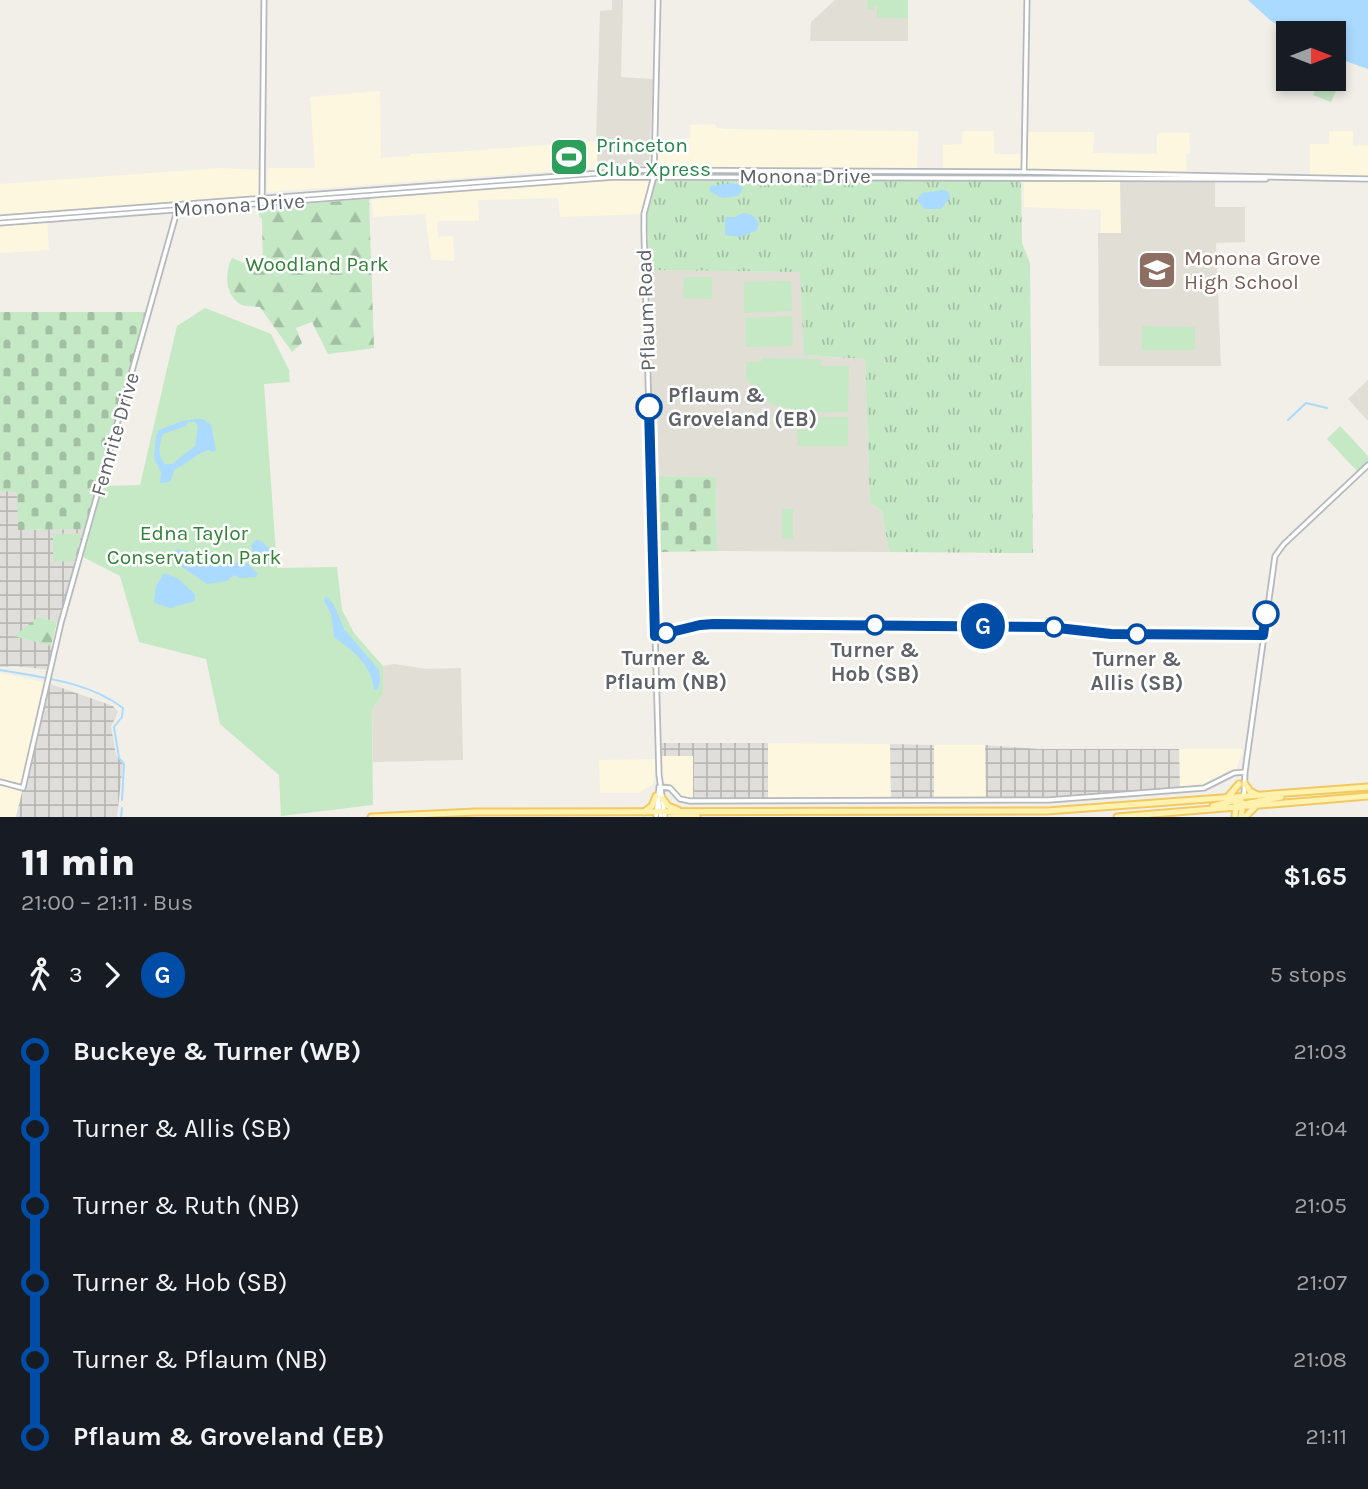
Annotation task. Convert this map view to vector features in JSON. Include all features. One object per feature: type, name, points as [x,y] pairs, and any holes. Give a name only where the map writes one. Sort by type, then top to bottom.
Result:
[{"type":"main road","points":[[1227,798],[1242,784],[1259,796]]},
{"type":"main road","points":[[1117,817],[1222,808],[1259,796],[1368,787]]},
{"type":"main road","points":[[1147,815],[1156,811],[1322,790]]},
{"type":"main road","points":[[645,812],[652,806],[656,796]]},
{"type":"main road","points":[[660,815],[684,812],[1000,813],[1227,798],[1256,806],[1368,796]]},
{"type":"main road","points":[[663,799],[669,807],[684,812]]},
{"type":"main road","points":[[1222,808],[1233,817],[1240,802]]},
{"type":"main road","points":[[1240,802],[1243,817],[1256,806]]},
{"type":"main road","points":[[372,817],[464,812],[645,812],[660,815],[724,813]]},
{"type":"street","points":[[262,201],[264,0]]},
{"type":"street","name":"Pflaum Road","points":[[658,0],[654,173],[644,214],[644,232],[659,786],[663,799],[660,815]]},
{"type":"street","points":[[1024,175],[1027,0]]},
{"type":"street","name":"Monona Drive","points":[[0,218],[654,173],[868,172],[1368,179]]},
{"type":"street","name":"Monona Drive","points":[[0,223],[262,201]]},
{"type":"street","name":"Femrite Drive","points":[[0,782],[23,788],[63,616],[178,204]]},
{"type":"street","points":[[1240,802],[1275,556],[1284,544],[1368,466]]},
{"type":"street","points":[[660,815],[659,786],[670,788],[678,798],[684,800],[1016,801],[1204,788],[1231,775],[1245,772]]},
{"type":"street","name":"Pflaum Road","points":[[659,786],[656,796],[660,815]]},
{"type":"shaded area","points":[[612,0],[623,0],[621,77],[653,79],[649,165],[598,168],[596,141],[600,11],[612,10]]},
{"type":"shaded area","points":[[835,0],[908,0],[908,41],[810,41],[811,22]]},
{"type":"shaded area","points":[[380,91],[381,158],[596,141],[598,168],[267,192],[268,168],[315,168],[310,97]]},
{"type":"shaded area","points":[[715,124],[717,128],[726,129],[918,131],[917,172],[654,170],[655,144],[669,144],[670,139],[690,139],[691,125]]},
{"type":"shaded area","points":[[963,131],[994,131],[994,154],[1024,154],[1025,132],[1094,132],[1093,153],[1157,154],[1157,133],[1189,133],[1187,175],[943,172],[943,145],[962,144]]},
{"type":"shaded area","points":[[1329,131],[1353,131],[1353,146],[1368,145],[1368,179],[1310,178],[1310,144],[1329,144]]},
{"type":"shaded area","points":[[221,168],[262,170],[262,199],[0,218],[0,184]]},
{"type":"shaded area","points":[[654,176],[644,214],[560,217],[558,198],[478,200],[479,221],[437,221],[438,237],[453,236],[454,261],[431,260],[425,214],[373,217],[371,195]]},
{"type":"shaded area","points":[[1024,178],[1120,179],[1121,233],[1101,234],[1101,210],[1024,207]]},
{"type":"shaded area","name":"Monona Grove High School","points":[[1120,179],[1215,180],[1215,207],[1245,207],[1245,242],[1216,243],[1221,366],[1099,366],[1098,233],[1121,233]]},
{"type":"shaded area","points":[[47,221],[49,250],[0,253],[0,223]]},
{"type":"shaded area","points":[[649,270],[801,272],[805,355],[865,359],[870,503],[882,511],[889,552],[717,551],[716,477],[654,476]]},
{"type":"shaded area","points":[[1368,380],[1368,421],[1348,399]]},
{"type":"shaded area","points":[[0,491],[17,491],[19,530],[87,529],[61,623],[38,617],[15,636],[56,647],[51,670],[0,667]]},
{"type":"shaded area","points":[[394,664],[427,669],[461,668],[463,760],[373,762],[372,709],[383,694],[383,666]]},
{"type":"shaded area","points":[[0,673],[48,683],[16,817],[0,817]]},
{"type":"shaded area","points":[[48,683],[113,706],[118,712],[111,727],[116,755],[123,764],[117,817],[16,817]]},
{"type":"shaded area","points":[[661,743],[768,743],[768,799],[693,799],[693,756],[662,756]]},
{"type":"shaded area","points":[[768,743],[890,744],[891,799],[768,799]]},
{"type":"shaded area","points":[[890,744],[934,745],[934,799],[891,799]]},
{"type":"shaded area","points":[[934,745],[985,745],[986,799],[934,799]]},
{"type":"shaded area","points":[[985,745],[1039,749],[1179,749],[1180,788],[986,799]]},
{"type":"shaded area","points":[[1179,749],[1243,749],[1236,770],[1208,785],[1180,788]]},
{"type":"shaded area","points":[[693,755],[693,799],[680,796],[673,786],[664,782],[662,756]]},
{"type":"shaded area","points":[[655,759],[652,785],[638,793],[600,793],[599,760]]},
{"type":"green space","points":[[868,0],[908,0],[908,18],[877,18],[877,5],[874,5],[874,10],[867,9]]},
{"type":"green space","points":[[1315,91],[1336,91],[1331,102],[1313,95]]},
{"type":"green space","points":[[656,181],[1021,181],[1022,243],[1030,263],[1033,553],[889,552],[882,511],[870,503],[865,359],[804,355],[800,272],[649,270],[647,216]]},
{"type":"green space","name":"Woodland Park","points":[[369,199],[374,348],[328,354],[312,322],[296,328],[302,343],[292,352],[260,307],[242,305],[232,296],[227,277],[232,258],[263,271],[262,219],[259,216],[261,207]]},
{"type":"green space","points":[[684,277],[712,277],[712,299],[683,298]]},
{"type":"green space","points":[[791,281],[792,311],[744,313],[744,282]]},
{"type":"green space","name":"Edna Taylor Conservation Park","points":[[205,308],[271,334],[289,370],[290,382],[264,384],[277,568],[337,567],[342,610],[354,633],[383,666],[383,694],[372,709],[373,805],[281,816],[279,775],[220,724],[206,659],[139,642],[120,576],[83,557],[103,486],[140,485],[177,326]]},
{"type":"green space","points":[[0,312],[147,312],[87,529],[18,530],[17,492],[0,491]]},
{"type":"green space","points":[[792,316],[793,346],[746,347],[745,318]]},
{"type":"green space","points":[[1142,326],[1195,327],[1195,350],[1142,350]]},
{"type":"green space","points":[[762,358],[821,359],[821,366],[849,366],[848,412],[790,413],[790,408],[769,402],[746,378],[746,362],[761,362]]},
{"type":"green space","points":[[797,417],[848,417],[848,446],[798,446]]},
{"type":"green space","points":[[1340,426],[1368,456],[1368,461],[1357,471],[1327,439]]},
{"type":"green space","points":[[654,476],[716,477],[717,551],[656,552]]},
{"type":"green space","points":[[782,509],[793,509],[793,539],[782,538]]},
{"type":"green space","points":[[79,533],[81,536],[74,561],[53,562],[53,534]]},
{"type":"green space","points":[[38,617],[57,622],[51,646],[14,636]]},
{"type":"water","points":[[1248,0],[1368,0],[1368,69],[1346,61],[1346,21],[1276,21],[1276,24]]},
{"type":"water","points":[[731,183],[743,188],[738,196],[722,198],[709,191],[711,186]]},
{"type":"water","points":[[944,190],[949,192],[950,198],[941,209],[925,209],[918,202],[922,193]]},
{"type":"water","points":[[744,213],[752,215],[759,223],[757,230],[741,237],[725,235],[725,217]]},
{"type":"water","points":[[203,419],[211,425],[216,450],[199,454],[175,469],[170,482],[160,483],[161,472],[154,458],[156,437],[159,430],[182,421]],"holes":[[[188,422],[195,422],[198,426],[195,446],[172,464],[165,464],[160,450],[163,434],[186,426]]]},
{"type":"water","points":[[255,540],[261,541],[270,549],[269,560],[263,563],[256,559],[251,546]]},
{"type":"water","points":[[178,549],[211,563],[247,563],[258,574],[256,577],[239,578],[234,575],[227,581],[207,584],[166,556]]},
{"type":"water","points":[[164,573],[177,578],[195,594],[195,601],[170,608],[154,603],[156,586]]},
{"type":"water","points":[[326,596],[334,605],[344,629],[379,670],[380,682],[377,690],[374,690],[370,673],[360,659],[334,637],[331,614],[324,600]]},
{"type":"waterway","points":[[1288,420],[1306,403],[1327,408]]},
{"type":"waterway","points":[[0,670],[80,686],[123,708],[122,717],[114,727],[119,758],[124,764],[122,800]]},
{"type":"waterway","points":[[121,817],[122,808]]},
{"type":"bus line","name":"G","points":[[649,407],[655,636],[714,624],[1049,627],[1098,634],[1263,635],[1266,614]]},
{"type":"place","name":"Princeton Club Xpress","points":[[569,157]]},
{"type":"place","name":"Monona Grove High School","points":[[1157,270]]},
{"type":"place","name":"Pflaum & Groveland (EB)","points":[[649,407]]},
{"type":"place","name":"Turner & Hob (SB)","points":[[875,625]]},
{"type":"place","name":"Turner & Pflaum (NB)","points":[[666,633]]},
{"type":"place","name":"Turner & Allis (SB)","points":[[1137,634]]}]
